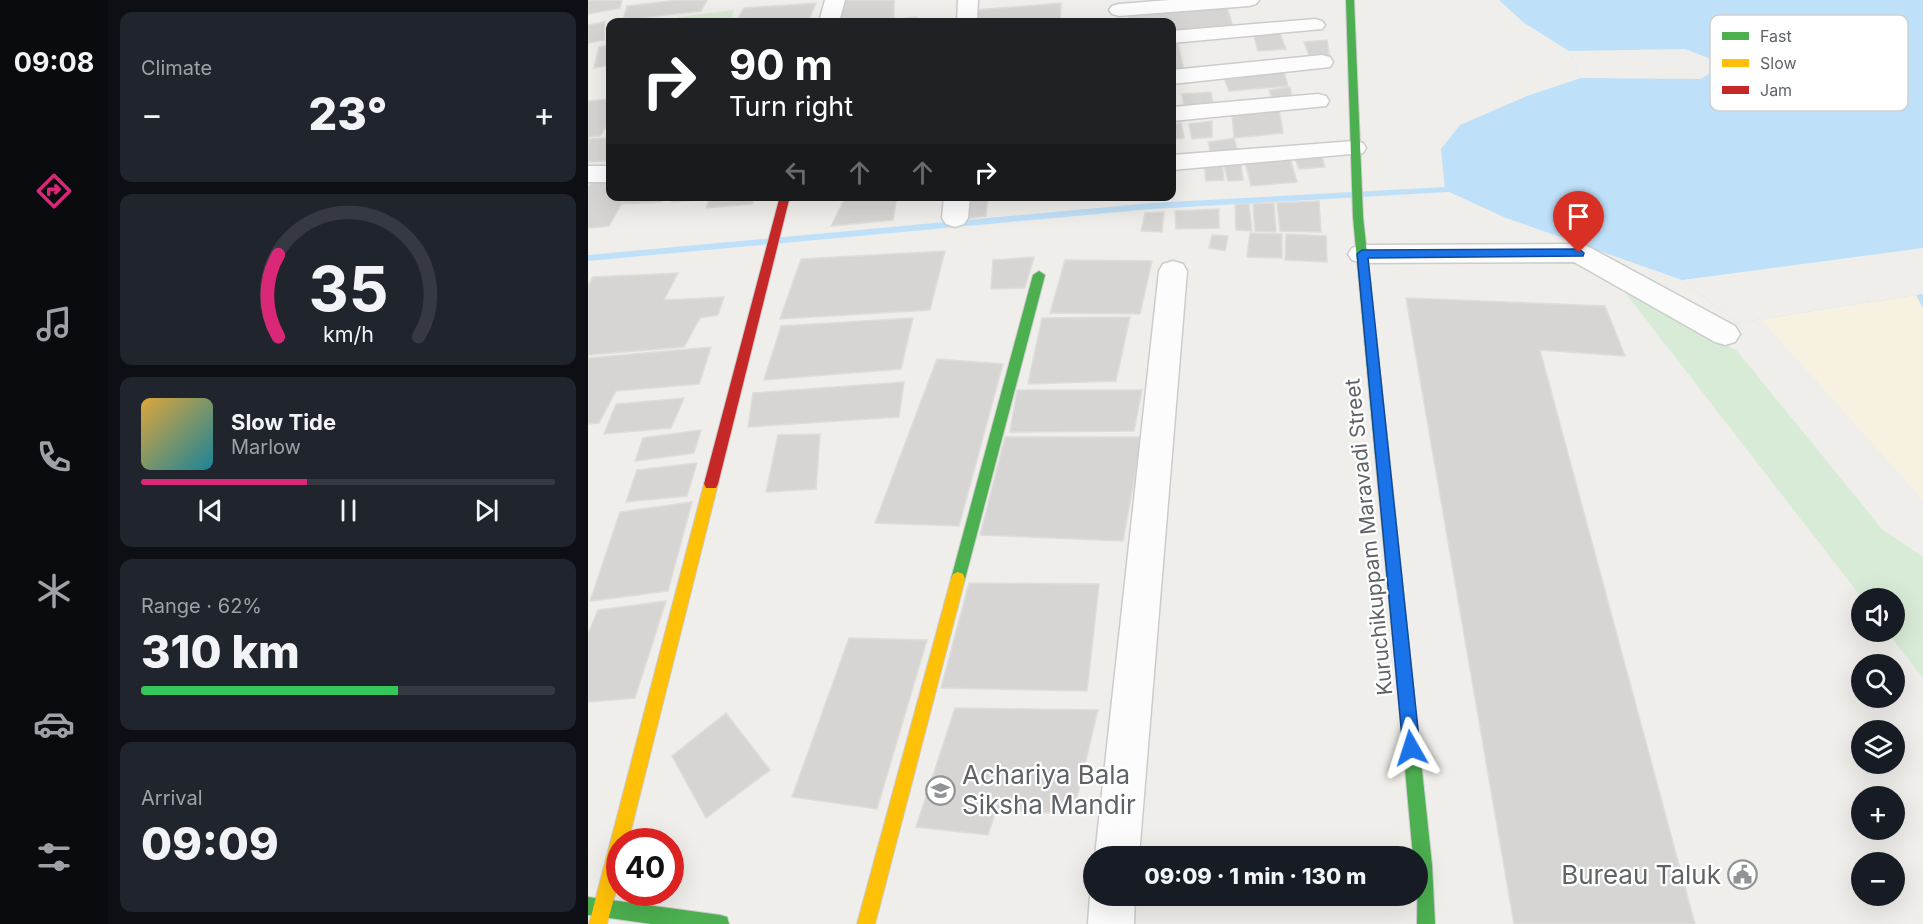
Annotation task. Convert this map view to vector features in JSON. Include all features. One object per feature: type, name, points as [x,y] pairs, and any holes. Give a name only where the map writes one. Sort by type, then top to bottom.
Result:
[{"type":"street","points":[[830,18],[835,0]]},
{"type":"street","points":[[967,18],[968,0]]},
{"type":"street","points":[[1119,11],[1249,0]]},
{"type":"street","points":[[1176,164],[1355,160],[1350,0]]},
{"type":"street","points":[[1176,37],[1315,25]]},
{"type":"street","points":[[1176,77],[1322,62]]},
{"type":"street","points":[[1176,114],[1318,101]]},
{"type":"street","name":"Kuruchikuppam Maravadi Street","points":[[1355,160],[1358,217],[1422,854],[1426,924]]},
{"type":"street","points":[[588,174],[606,174]]},
{"type":"street","points":[[598,924],[595,907],[784,201]]},
{"type":"street","points":[[1362,254],[1579,253],[1725,334]]},
{"type":"street","points":[[1118,846],[1173,271]]},
{"type":"street","points":[[866,924],[1039,275]]},
{"type":"street","points":[[1110,924],[1112,906]]},
{"type":"street","points":[[595,907],[720,924]]},
{"type":"green space","points":[[734,10],[732,18],[678,17]]},
{"type":"green space","points":[[1620,286],[1737,351],[1882,529],[1923,557],[1923,678],[1895,642],[1905,642],[1905,588],[1854,588]]},
{"type":"sand","points":[[1916,295],[1923,308],[1923,500],[1761,319]]},
{"type":"water","points":[[1499,0],[1923,0],[1923,308],[1916,295],[1737,323],[1682,280],[1506,218],[1445,190],[1441,149],[1460,125],[1527,96],[1581,78],[1569,51],[1523,22]]},
{"type":"pier","points":[[1685,49],[1710,59],[1710,73],[1701,79],[1581,78],[1569,51]]},
{"type":"pier","points":[[1923,248],[1923,294],[1737,323],[1682,280]]},
{"type":"building","points":[[622,0],[620,8],[588,14],[588,1]]},
{"type":"building","points":[[678,0],[707,0],[701,11],[640,18],[624,18],[627,6]]},
{"type":"building","points":[[840,0],[894,0],[894,18],[837,18]]},
{"type":"building","points":[[816,3],[810,18],[738,18],[744,8]]},
{"type":"building","points":[[1061,3],[1060,18],[974,18],[975,10]]},
{"type":"building","points":[[1227,7],[1234,30],[1176,35],[1176,18],[1128,18],[1128,15]]},
{"type":"building","points":[[605,22],[604,40],[588,43],[588,25]]},
{"type":"building","points":[[1279,31],[1286,49],[1258,51],[1253,33]]},
{"type":"building","points":[[1177,40],[1185,74],[1176,75]]},
{"type":"building","points":[[1327,40],[1330,58],[1311,61],[1304,42]]},
{"type":"building","points":[[606,46],[606,66],[594,68],[599,47]]},
{"type":"building","points":[[1283,68],[1288,86],[1229,91],[1222,73]]},
{"type":"building","points":[[1290,87],[1293,102],[1274,103],[1269,90]]},
{"type":"building","points":[[1211,92],[1214,109],[1185,111],[1182,94]]},
{"type":"building","points":[[606,99],[606,127],[600,136],[588,137],[588,101]]},
{"type":"building","points":[[1279,109],[1283,133],[1234,138],[1232,115]]},
{"type":"building","points":[[1212,121],[1212,137],[1192,139],[1189,124]]},
{"type":"building","points":[[1176,123],[1181,123],[1184,138],[1176,139]]},
{"type":"building","points":[[606,138],[606,161],[588,162],[588,139]]},
{"type":"building","points":[[1234,138],[1239,156],[1212,158],[1208,142]]},
{"type":"building","points":[[1321,153],[1325,167],[1299,169],[1294,156]]},
{"type":"building","points":[[1290,158],[1297,182],[1251,186],[1245,162]]},
{"type":"building","points":[[1222,164],[1224,180],[1206,181],[1204,165]]},
{"type":"building","points":[[1241,165],[1243,180],[1228,181],[1224,166]]},
{"type":"building","points":[[594,178],[606,178],[606,201],[623,201],[609,226],[588,228],[588,187]]},
{"type":"building","points":[[624,201],[661,201],[661,202],[622,204]]},
{"type":"building","points":[[709,201],[754,201],[752,204],[706,208]]},
{"type":"building","points":[[844,201],[896,201],[893,220],[831,226]]},
{"type":"building","points":[[960,201],[988,201],[986,216],[957,220]]},
{"type":"building","points":[[1319,201],[1321,232],[1280,231],[1277,203]]},
{"type":"building","points":[[1274,203],[1276,232],[1255,231],[1253,204]]},
{"type":"building","points":[[1235,204],[1249,204],[1252,231],[1236,230]]},
{"type":"building","points":[[1219,209],[1219,228],[1176,229],[1175,211]]},
{"type":"building","points":[[1164,212],[1162,232],[1141,231],[1145,213]]},
{"type":"building","points":[[1250,233],[1282,234],[1282,258],[1247,257]]},
{"type":"building","points":[[1286,234],[1326,236],[1327,262],[1285,260]]},
{"type":"building","points":[[1212,235],[1228,236],[1225,251],[1209,248]]},
{"type":"building","points":[[945,251],[930,310],[780,319],[801,259]]},
{"type":"building","points":[[1034,257],[1025,288],[991,289],[993,260]]},
{"type":"building","points":[[1065,260],[1152,261],[1140,314],[1050,313]]},
{"type":"building","points":[[678,273],[664,300],[724,297],[718,315],[700,318],[684,347],[588,355],[588,286],[593,277]]},
{"type":"building","points":[[1406,298],[1605,306],[1625,356],[1540,350],[1695,924],[1514,924]]},
{"type":"building","points":[[1130,317],[1116,381],[1028,384],[1042,318]]},
{"type":"building","points":[[913,318],[901,369],[764,380],[781,326]]},
{"type":"building","points":[[711,347],[699,384],[616,391],[599,423],[588,424],[588,358]]},
{"type":"building","points":[[937,359],[1003,364],[959,526],[875,523]]},
{"type":"building","points":[[904,382],[899,417],[748,427],[753,393]]},
{"type":"building","points":[[1017,390],[1142,390],[1134,431],[1010,432]]},
{"type":"building","points":[[684,398],[671,428],[604,434],[616,404]]},
{"type":"building","points":[[701,430],[694,453],[635,461],[643,438]]},
{"type":"building","points":[[820,434],[816,489],[766,492],[778,435]]},
{"type":"building","points":[[1005,437],[1142,437],[1123,541],[980,535]]},
{"type":"building","points":[[697,463],[687,496],[626,502],[637,470]]},
{"type":"building","points":[[692,502],[668,591],[590,601],[620,512]]},
{"type":"building","points":[[969,583],[1099,584],[1087,691],[941,688]]},
{"type":"building","points":[[666,601],[635,698],[588,702],[588,634],[598,610]]},
{"type":"building","points":[[849,638],[927,640],[877,809],[792,797]]},
{"type":"building","points":[[955,708],[1098,710],[1073,814],[996,810],[988,835],[916,827]]},
{"type":"building","points":[[726,713],[770,770],[706,818],[672,756]]},
{"type":"waterway","points":[[588,258],[1152,206],[1445,190]]},
{"type":"traffic: fast","points":[[1350,0],[1358,217],[1382,455]]},
{"type":"traffic: fast","points":[[958,579],[1039,275]]},
{"type":"traffic: fast","points":[[1408,714],[1423,865],[1426,924]]},
{"type":"traffic: fast","points":[[588,906],[720,924]]},
{"type":"traffic: slow","points":[[1382,455],[1408,714]]},
{"type":"traffic: slow","points":[[598,924],[711,484]]},
{"type":"traffic: slow","points":[[866,924],[958,579]]},
{"type":"traffic: jam","points":[[711,484],[784,201]]},
{"type":"place","name":"Achariya Bala Siksha Mandir","points":[[941,790]]},
{"type":"place","name":"Bureau Taluk","points":[[1742,875]]},
{"type":"route","points":[[1411,748],[1362,254],[1579,253]]}]
